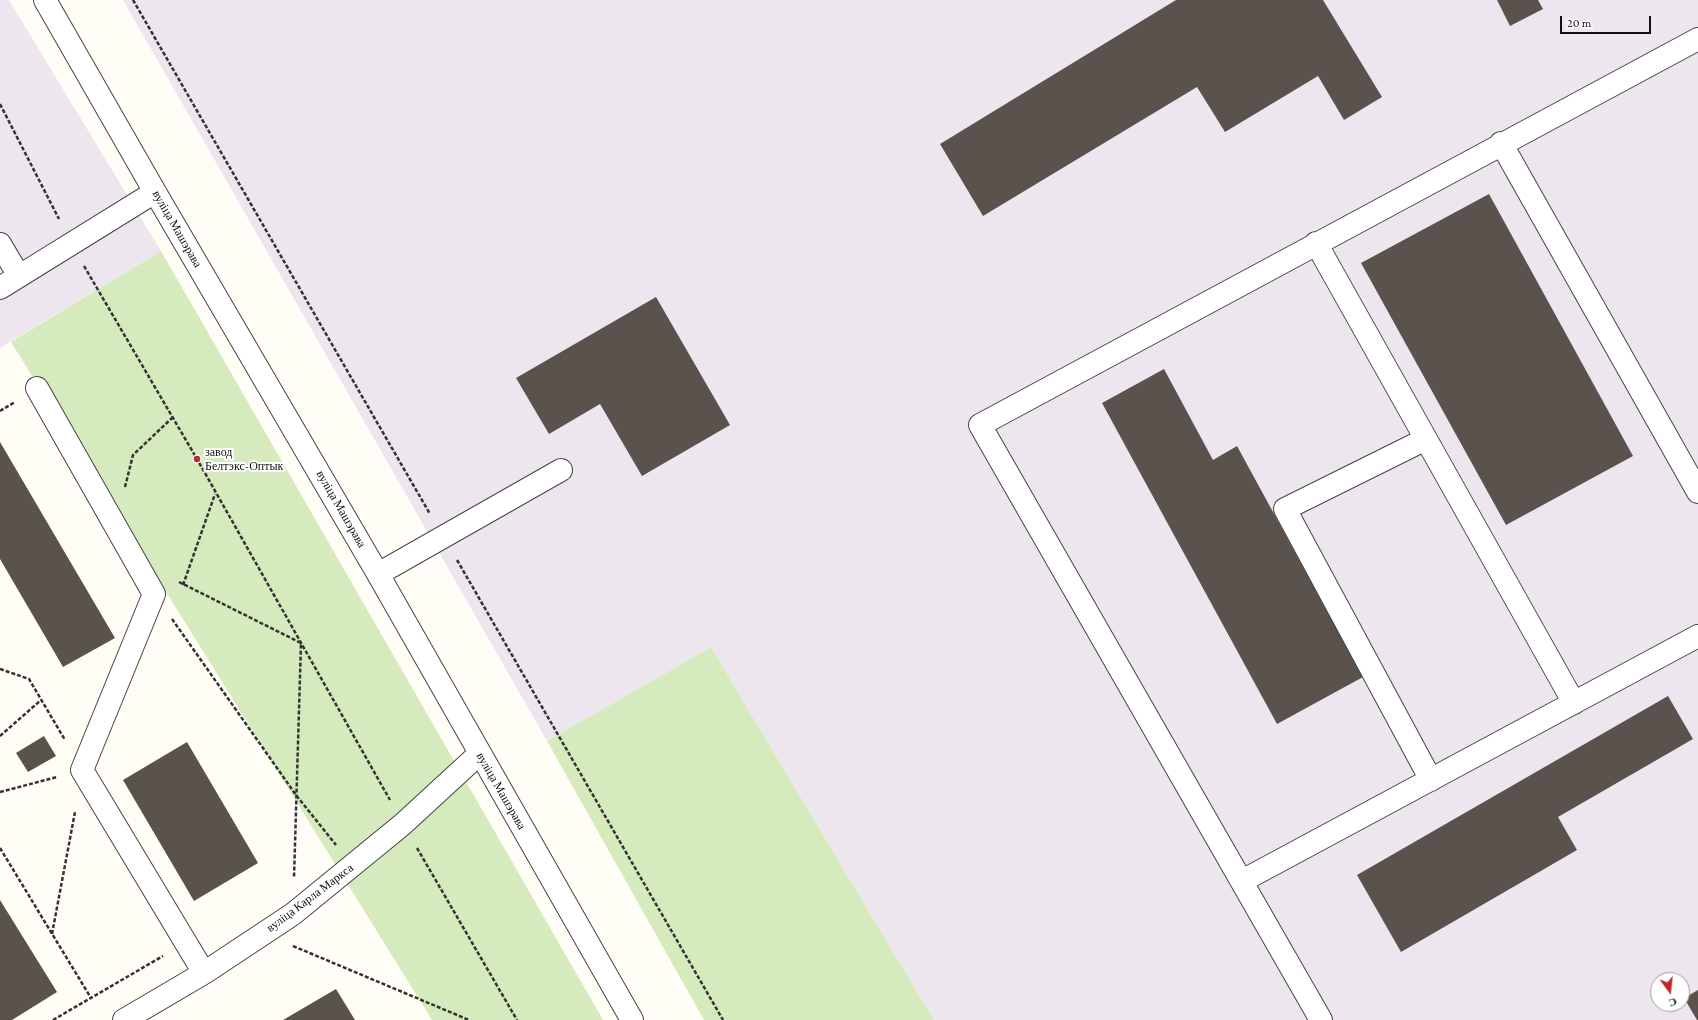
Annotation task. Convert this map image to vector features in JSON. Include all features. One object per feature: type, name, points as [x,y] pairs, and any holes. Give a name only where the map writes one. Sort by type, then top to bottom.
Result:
[{"type":"street","name":"вуліца Машэрава","points":[[46,0],[155,192],[378,574],[479,754],[632,1020]]},
{"type":"street","points":[[1321,1020],[980,424],[1501,143],[1698,39]]},
{"type":"street","points":[[1501,143],[1698,492]]},
{"type":"street","points":[[0,288],[155,192]]},
{"type":"street","points":[[1316,243],[1574,703]]},
{"type":"street","points":[[0,244],[19,276]]},
{"type":"street","points":[[37,388],[154,594],[82,770],[204,973]]},
{"type":"street","points":[[1426,439],[1285,509],[1431,780]]},
{"type":"street","points":[[378,574],[561,470]]},
{"type":"street","points":[[1242,882],[1698,636]]},
{"type":"street","name":"вуліца Карла Маркса","points":[[124,1020],[204,973],[293,914],[403,824],[479,754]]},
{"type":"path","points":[[133,0],[723,1020]]},
{"type":"path","points":[[0,104],[72,244],[216,493],[403,824],[517,1020]]},
{"type":"path","points":[[115,525],[133,455],[172,418]]},
{"type":"path","points":[[181,591],[216,493]]},
{"type":"path","points":[[177,581],[300,643]]},
{"type":"path","points":[[154,594],[296,795],[352,866]]},
{"type":"path","points":[[293,914],[300,643]]},
{"type":"path","points":[[0,669],[28,679],[82,770],[52,934]]},
{"type":"path","points":[[0,736],[41,700]]},
{"type":"path","points":[[0,792],[82,770]]},
{"type":"path","points":[[0,848],[91,998]]},
{"type":"path","points":[[264,933],[470,1020]]},
{"type":"path","points":[[53,1020],[186,943]]},
{"type":"shaded area","points":[[0,0],[9,0],[161,251],[0,348]]},
{"type":"shaded area","points":[[123,0],[1698,0],[1698,1020],[934,1020],[711,647],[547,741]]},
{"type":"green space","points":[[161,251],[603,1020],[432,1020],[11,342]]},
{"type":"green space","points":[[711,647],[934,1020],[704,1020],[547,741]]},
{"type":"building","points":[[1176,0],[1323,0],[1382,97],[1344,120],[1318,76],[1225,132],[1197,87],[983,216],[940,144]]},
{"type":"building","points":[[1497,0],[1538,0],[1543,9],[1510,26]]},
{"type":"building","points":[[1489,194],[1633,456],[1506,525],[1361,263]]},
{"type":"building","points":[[656,297],[730,425],[642,476],[600,404],[549,434],[516,378]]},
{"type":"building","points":[[1164,369],[1213,460],[1237,446],[1363,677],[1277,724],[1102,403]]},
{"type":"building","points":[[0,442],[115,638],[63,667],[0,559]]},
{"type":"building","points":[[1668,696],[1693,739],[1558,817],[1577,850],[1401,952],[1357,875]]},
{"type":"building","points":[[44,736],[56,756],[28,772],[16,753]]},
{"type":"building","points":[[187,742],[258,863],[194,901],[123,780]]},
{"type":"building","points":[[0,900],[57,992],[12,1020],[0,1020]]},
{"type":"building","points":[[336,989],[355,1020],[283,1020]]},
{"type":"building","points":[[1698,990],[1698,1020],[1690,1008],[1690,995]]},
{"type":"place","name":"завод Белтэкс-Оптык","points":[[197,459]]}]
